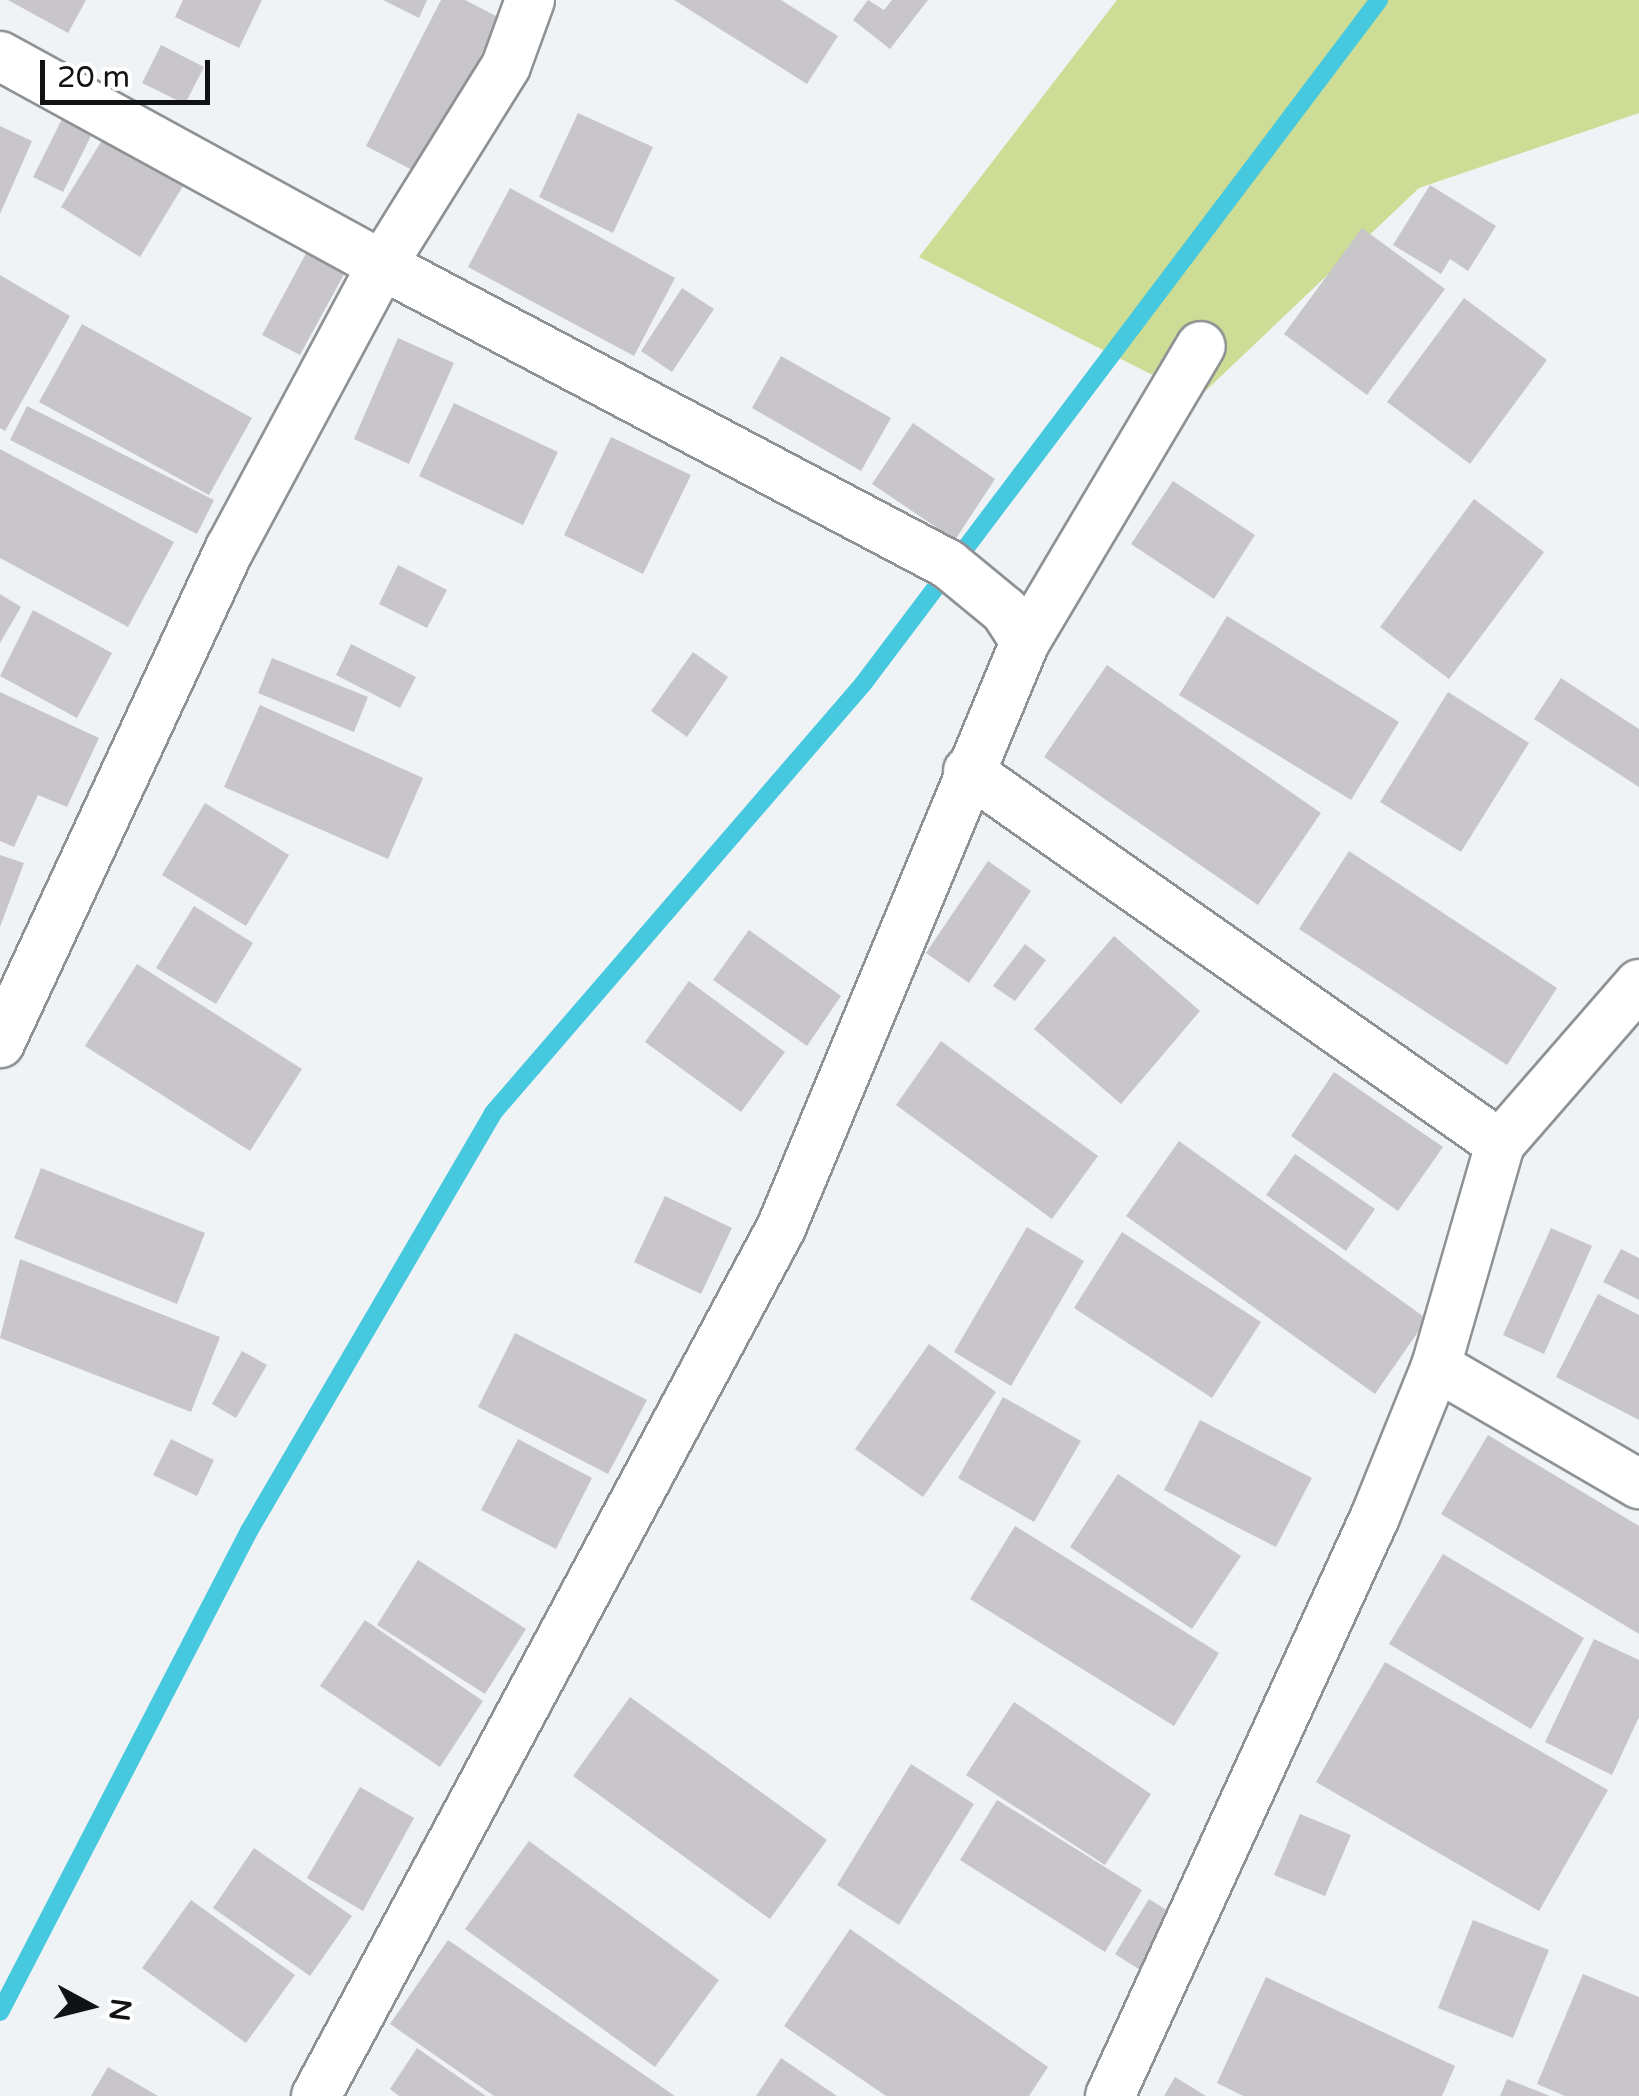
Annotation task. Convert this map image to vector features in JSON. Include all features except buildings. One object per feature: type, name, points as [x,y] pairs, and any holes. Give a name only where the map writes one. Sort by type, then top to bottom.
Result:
[{"type":"street","points":[[0,1043],[230,548],[382,265],[506,66],[530,0]]},
{"type":"street","points":[[0,56],[382,265],[948,564],[1015,626]]},
{"type":"street","points":[[316,2096],[781,1228],[968,771],[1015,626],[1201,346]]},
{"type":"street","points":[[968,771],[1500,1144]]},
{"type":"street","points":[[1110,2096],[1202,1912],[1436,1366],[1500,1144],[1639,984]]},
{"type":"street","points":[[1436,1366],[1639,1484]]},
{"type":"green space","points":[[1117,0],[1639,0],[1639,113],[1419,188],[1198,398],[919,257]]},
{"type":"waterway","points":[[0,2012],[249,1531],[493,1113],[863,684],[1379,0]]}]
